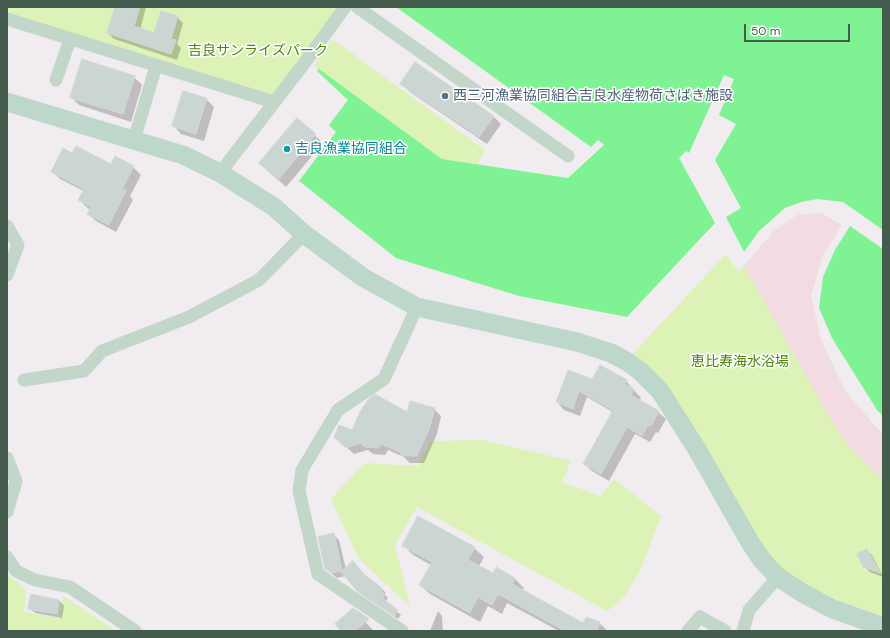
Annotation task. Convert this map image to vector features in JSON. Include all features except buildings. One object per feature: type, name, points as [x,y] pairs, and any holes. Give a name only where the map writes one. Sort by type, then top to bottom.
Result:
[{"type":"street","points":[[220,173],[309,57],[344,7]]},
{"type":"street","points":[[357,7],[568,156]]},
{"type":"street","points":[[7,19],[274,102]]},
{"type":"street","points":[[56,80],[70,38]]},
{"type":"street","points":[[134,140],[156,66]]},
{"type":"street","points":[[7,102],[183,155],[220,173],[274,207],[304,234],[364,278],[417,307],[577,342],[611,353],[639,370],[660,391],[701,457],[751,544],[762,560],[778,577],[804,594],[833,609],[883,627]]},
{"type":"street","points":[[7,226],[18,245],[7,275]]},
{"type":"street","points":[[24,380],[84,371],[102,351],[189,317],[258,280],[304,234]]},
{"type":"street","points":[[402,631],[318,574],[299,491],[302,470],[338,410],[384,378],[417,307]]},
{"type":"street","points":[[7,458],[16,481],[7,512]]},
{"type":"street","points":[[7,557],[16,571],[35,580],[70,587],[135,631]]},
{"type":"street","points":[[743,631],[749,610],[778,577]]},
{"type":"street","points":[[688,631],[700,617],[725,631]]},
{"type":"green space","name":"吉良サンライズパーク","points":[[7,7],[345,7],[274,102],[7,19]]},
{"type":"green space","points":[[332,39],[485,150],[478,164],[442,159],[314,66]]},
{"type":"green space","name":"恵比寿海水浴場","points":[[821,213],[842,225],[823,255],[811,296],[821,340],[845,391],[883,435],[883,627],[778,577],[698,451],[626,361],[726,254],[739,272],[773,232],[797,215]]},
{"type":"green space","points":[[483,440],[571,461],[562,482],[600,496],[614,479],[661,516],[647,555],[634,581],[617,603],[607,611],[417,507],[395,545],[410,606],[359,559],[331,499],[364,463],[418,466],[431,441]]},
{"type":"green space","points":[[7,574],[26,590],[24,612],[60,618],[63,596],[116,631],[7,631]]},
{"type":"sand","points":[[821,213],[842,225],[823,255],[811,296],[821,340],[845,391],[883,435],[883,478],[857,455],[836,427],[744,266],[773,232],[797,215]]},
{"type":"shaded area","points":[[396,7],[883,7],[883,230],[843,202],[817,199],[801,202],[785,208],[759,231],[744,252],[726,217],[741,208],[715,160],[736,124],[719,115],[734,79],[724,75],[689,153],[686,151],[679,158],[715,223],[627,317],[519,296],[396,258],[299,181],[336,132],[329,125],[348,100],[317,71],[319,69],[442,159],[568,178],[604,145],[598,140],[591,147]]},
{"type":"shaded area","points":[[850,226],[883,249],[883,416],[877,410],[832,338],[819,308],[823,277],[835,250]]},
{"type":"place","name":"西三河漁業協同組合吉良水産物荷さばき施設","points":[[445,96]]},
{"type":"place","name":"吉良漁業協同組合","points":[[287,149]]}]
